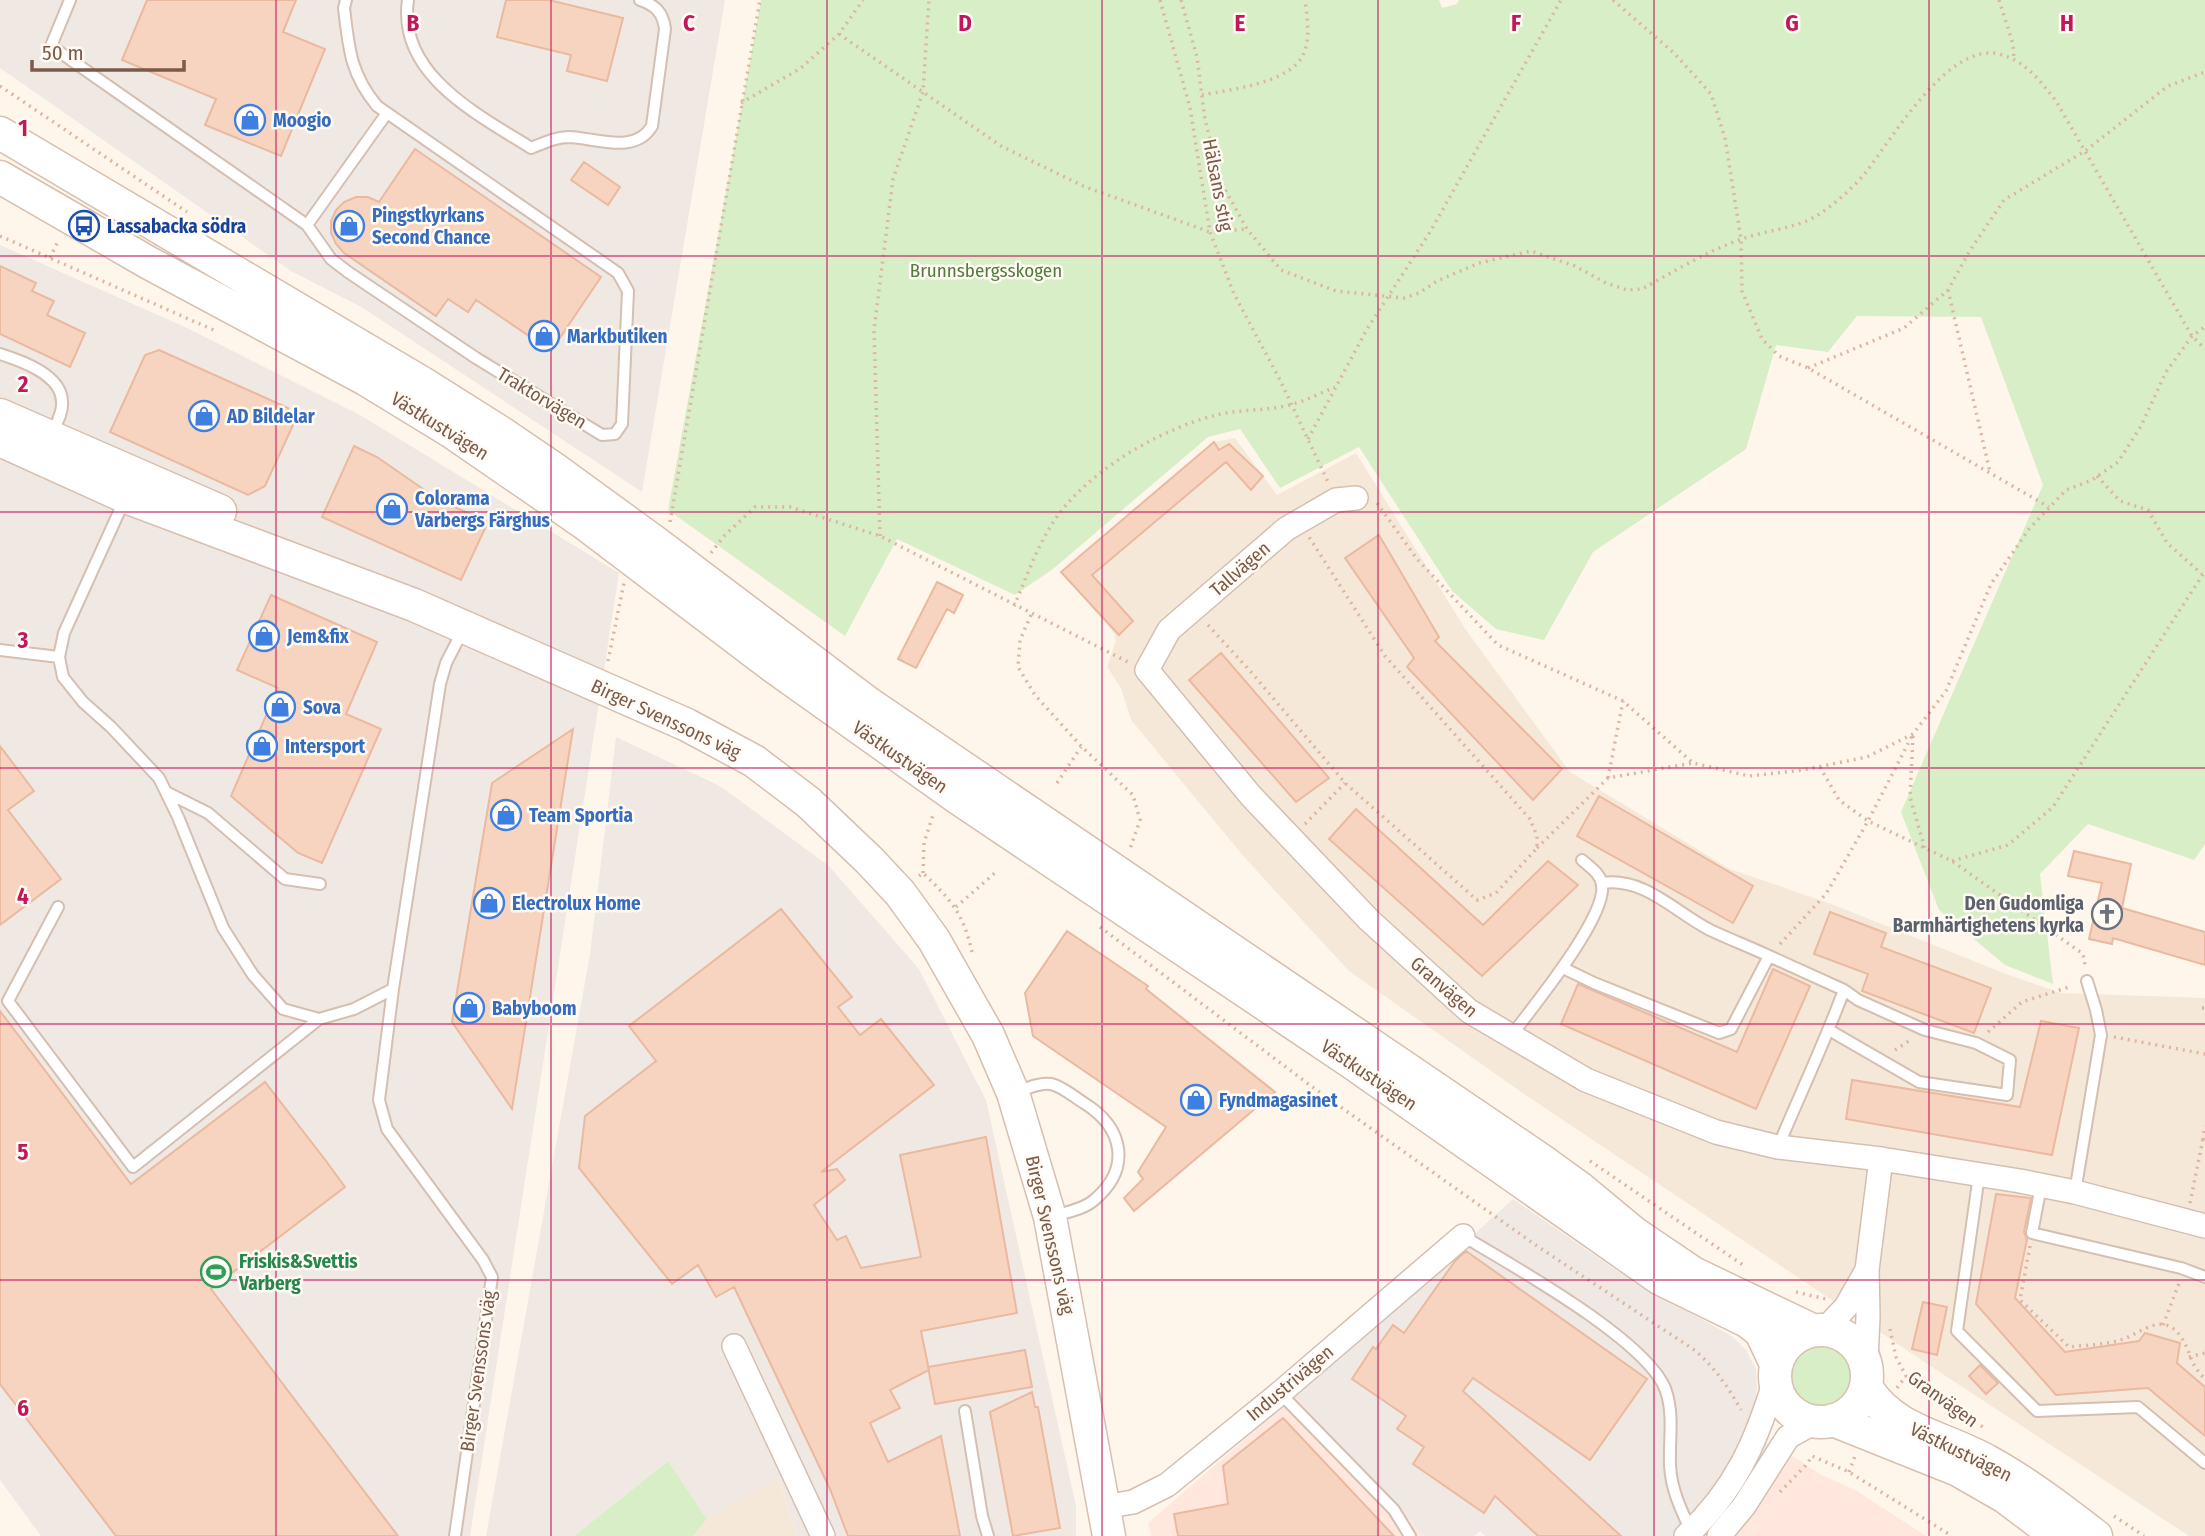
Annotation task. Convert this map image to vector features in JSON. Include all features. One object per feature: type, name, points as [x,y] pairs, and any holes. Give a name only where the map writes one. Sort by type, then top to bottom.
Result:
[{"type":"street","name":"Västkustvägen","points":[[0,133],[500,432],[641,532],[868,704],[1541,1160],[1634,1233],[1693,1273],[1828,1322]]},
{"type":"street","name":"Västkustvägen","points":[[0,147],[90,188]]},
{"type":"street","name":"Västkustvägen","points":[[0,177],[149,262],[367,380],[473,446],[575,516],[774,667],[958,798],[1384,1085],[1659,1278],[1747,1321],[1761,1332],[1776,1372]]},
{"type":"street","name":"Birger Svenssons väg","points":[[0,415],[46,448],[131,485],[280,537],[414,605],[687,725],[754,761],[808,802],[869,860],[900,893],[934,940],[988,1035],[1013,1093],[1050,1217],[1106,1522]]},
{"type":"street","name":"Birger Svenssons väg","points":[[0,440],[46,448]]},
{"type":"street","name":"Tallvägen","points":[[1147,670],[1169,630],[1286,528],[1346,499]]},
{"type":"street","name":"Granvägen","points":[[1147,670],[1243,786],[1369,920],[1469,1011],[1586,1080],[1716,1132],[1779,1147],[1881,1159],[2075,1192],[2196,1223]]},
{"type":"street","points":[[1719,1536],[1744,1506],[1788,1437],[1854,1408],[1866,1375],[1878,1317],[1867,1270],[1881,1159]]},
{"type":"street","name":"Industrivägen","points":[[1106,1522],[1133,1502],[1167,1485],[1280,1393],[1463,1236]]},
{"type":"street","points":[[1691,1534],[1736,1477],[1750,1452],[1762,1424],[1776,1372],[1789,1342],[1828,1322],[1867,1270]]},
{"type":"street","points":[[1828,1322],[1854,1342],[1866,1375]]},
{"type":"street","points":[[734,1346],[823,1536]]},
{"type":"street","points":[[1776,1372],[1783,1401],[1793,1413],[1807,1420],[1828,1421]]},
{"type":"street","name":"Västkustvägen","points":[[1866,1375],[1881,1408],[1896,1420],[1986,1460],[2039,1493],[2103,1525]]},
{"type":"street","name":"Västkustvägen","points":[[1828,1421],[1958,1470],[2005,1497],[2057,1536]]},
{"type":"lane","name":"Traktorvägen","points":[[70,0],[51,46],[307,225],[331,259],[348,272],[476,358],[602,435],[615,434],[622,424],[628,291],[618,273],[377,106],[365,92],[350,60],[344,8],[346,0]]},
{"type":"lane","points":[[408,0],[409,29],[415,51],[427,69],[445,90],[469,109],[531,148],[568,137],[628,143],[639,140],[648,133],[652,126],[665,29],[664,19],[657,9],[640,0]]},
{"type":"lane","points":[[307,225],[387,113]]},
{"type":"lane","points":[[0,354],[40,372],[60,389],[63,404],[46,448]]},
{"type":"lane","points":[[131,485],[64,633],[59,657],[64,677],[71,689],[159,778],[223,928],[253,975],[284,1009],[318,1019]]},
{"type":"lane","name":"Birger Svenssons väg","points":[[455,1536],[492,1277],[483,1260],[387,1129],[379,1100],[393,989],[440,684],[446,663],[464,627]]},
{"type":"lane","points":[[0,650],[59,657]]},
{"type":"lane","points":[[166,792],[208,813],[285,880],[320,884]]},
{"type":"lane","points":[[1511,1036],[1563,968],[1602,902],[1603,883],[1595,870],[1582,860]]},
{"type":"lane","points":[[1603,883],[1623,881],[1642,888],[1708,929],[1844,990],[1858,1000],[1925,1030],[1976,1043],[2010,1060],[2007,1095],[1919,1082],[1829,1030]]},
{"type":"lane","points":[[58,907],[8,1001],[133,1167],[318,1019],[354,1009],[393,989]]},
{"type":"lane","points":[[1563,968],[1719,1033],[1731,1029],[1769,956]]},
{"type":"lane","points":[[2075,1192],[2101,1035],[2087,981]]},
{"type":"lane","points":[[1779,1147],[1844,990]]},
{"type":"lane","points":[[1013,1093],[1034,1086],[1050,1084],[1057,1087],[1096,1111],[1110,1125],[1117,1138],[1119,1153],[1105,1188],[1092,1202],[1050,1217]]},
{"type":"lane","points":[[1979,1175],[1957,1331],[2037,1411],[2138,1407],[2205,1463]]},
{"type":"lane","points":[[2040,1186],[2032,1233],[2181,1268],[2205,1278]]},
{"type":"lane","points":[[1463,1236],[1605,1325],[1654,1369],[1665,1390],[1671,1419],[1670,1466],[1674,1492],[1691,1534]]},
{"type":"lane","points":[[1280,1393],[1394,1510],[1410,1536]]},
{"type":"lane","points":[[965,1411],[982,1516],[988,1536]]},
{"type":"path","points":[[663,522],[669,526],[760,0]]},
{"type":"path","points":[[741,103],[801,68],[839,34],[863,0]]},
{"type":"path","points":[[880,536],[874,330],[893,179],[923,92],[929,0]]},
{"type":"path","name":"Hälsans stig","points":[[1160,0],[1190,108],[1210,232],[1234,294],[1280,380],[1290,405],[1346,499]]},
{"type":"path","points":[[1181,0],[1197,57],[1205,120],[1222,184],[1247,229],[1281,270],[1336,291],[1388,294],[1404,298],[1479,263],[1531,251],[1576,266],[1606,283],[1627,290],[1642,289],[1741,239],[1794,225],[1833,205],[1864,174],[1928,90],[1958,65],[1982,54],[1998,54],[2031,71],[2056,101],[2192,336],[2205,349]]},
{"type":"path","points":[[1202,95],[1249,86],[1287,72],[1303,56],[1308,28],[1305,0]]},
{"type":"path","points":[[1308,439],[1388,294],[1430,232],[1561,0]]},
{"type":"path","points":[[1613,0],[1675,54],[1712,94],[1725,138],[1741,239],[1742,291],[1762,339],[1779,356],[1808,368],[2049,508]]},
{"type":"path","points":[[1999,0],[2014,60]]},
{"type":"path","points":[[839,34],[1001,146],[1083,186],[1210,232],[1247,229]]},
{"type":"path","points":[[1808,368],[1904,328],[1948,290],[1969,251],[2004,200],[2085,151],[2168,86],[2205,72]]},
{"type":"path","points":[[0,86],[196,217]]},
{"type":"path","points":[[50,258],[63,232]]},
{"type":"path","points":[[0,236],[226,335]]},
{"type":"path","points":[[1948,290],[1990,473]]},
{"type":"path","points":[[1769,956],[1826,894],[1913,734],[1946,691],[1992,584],[2029,529],[2066,490],[2097,476],[2118,462],[2141,426],[2166,372],[2192,336],[2205,327]]},
{"type":"path","points":[[1014,606],[1056,518],[1083,488],[1113,465],[1170,431],[1217,415],[1290,405],[1337,386]]},
{"type":"path","points":[[1952,861],[2008,845],[2053,807],[2204,573],[2167,543],[2148,510],[2120,501],[2097,476]]},
{"type":"path","points":[[1346,499],[1371,494],[1417,559],[1498,645],[1623,701],[1693,763]]},
{"type":"path","points":[[710,555],[725,534],[755,507],[790,507],[880,536],[1108,654],[1147,670]]},
{"type":"path","points":[[1298,521],[1385,656],[1530,819],[1537,836],[1537,848]]},
{"type":"path","points":[[602,688],[625,581],[633,588]]},
{"type":"path","points":[[1193,610],[1251,672],[1345,783],[1477,900],[1496,893],[1608,778],[1623,701]]},
{"type":"path","points":[[1031,615],[1020,639],[1018,667],[1035,695],[1081,746],[1133,795],[1140,820],[1130,849]]},
{"type":"path","points":[[1608,778],[1693,763],[1749,776],[1820,767],[1867,757],[1913,734]]},
{"type":"path","points":[[1913,734],[1910,797],[1926,849]]},
{"type":"path","points":[[1057,783],[1081,746]]},
{"type":"path","points":[[1820,767],[1839,800],[1868,821],[1952,861],[2083,954],[2087,981],[2022,1002],[1976,1043]]},
{"type":"path","points":[[1291,837],[1345,783]]},
{"type":"path","points":[[923,873],[924,843],[934,812],[944,818]]},
{"type":"path","points":[[956,907],[996,872]]},
{"type":"path","points":[[1096,924],[1311,1086],[1537,1246],[1693,1349],[1716,1370],[1743,1413],[1762,1424]]},
{"type":"path","points":[[1882,1059],[1925,1030]]},
{"type":"path","points":[[2101,1035],[2205,1054]]},
{"type":"path","points":[[2196,1223],[2205,1126]]},
{"type":"path","points":[[1582,1156],[1755,1274]]},
{"type":"path","points":[[2032,1233],[2020,1300],[2069,1348],[2122,1339],[2150,1324],[2163,1325],[2180,1336],[2194,1367],[2205,1379]]},
{"type":"path","points":[[2163,1325],[2180,1280],[2181,1268]]},
{"type":"path","points":[[1795,1292],[1835,1300],[1828,1322]]},
{"type":"path","name":"Granvägen","points":[[1878,1317],[1906,1376],[1985,1429]]},
{"type":"path","points":[[2189,1357],[2205,1353]]},
{"type":"path","points":[[1788,1437],[1812,1456],[1849,1472],[1952,1536]]},
{"type":"path","points":[[1777,1494],[1812,1456]]},
{"type":"path","points":[[2103,1525],[2144,1536]]},
{"type":"shaded area","points":[[0,0],[725,0],[642,492],[363,308],[291,271],[0,68]]},
{"type":"shaded area","points":[[0,245],[185,327],[360,415],[619,573],[470,1536],[41,1536],[0,1480]]},
{"type":"shaded area","points":[[1235,438],[1277,495],[1356,453],[1466,630],[1570,772],[1730,869],[1834,905],[2006,974],[2061,993],[2205,998],[2205,1536],[2189,1536],[1932,1367],[1524,1094],[1349,971],[1245,858],[1131,720],[1121,688],[1107,667],[1116,641],[1114,633],[1061,572],[1214,442]]},
{"type":"shaded area","points":[[616,737],[720,786],[829,866],[919,969],[986,1100],[1076,1506],[1076,1536],[797,1536],[778,1477],[707,1519],[668,1461],[574,1536],[486,1536],[590,954]]},
{"type":"shaded area","points":[[1513,1199],[1616,1270],[1733,1337],[1746,1350],[1756,1369],[1757,1389],[1749,1434],[1725,1478],[1676,1536],[1485,1536],[1480,1531],[1474,1536],[1424,1536],[1295,1396]]},
{"type":"shaded area","points":[[1295,1396],[1424,1536],[1151,1536],[1148,1523]]},
{"type":"shaded area","points":[[1749,1434],[1796,1458],[1820,1474],[1857,1491],[1926,1536],[1676,1536]]},
{"type":"shaded area","points":[[778,1477],[797,1536],[693,1536],[707,1519]]},
{"type":"green space","name":"Brunnsbergsskogen","points":[[761,0],[1439,0],[1442,8],[1457,4],[1459,0],[2205,0],[2205,844],[2194,860],[2088,824],[2040,874],[2053,984],[2005,965],[1939,910],[1901,812],[2043,485],[1981,317],[1857,316],[1828,352],[1776,345],[1746,449],[1593,552],[1544,640],[1496,629],[1452,591],[1359,447],[1280,488],[1240,429],[1208,437],[1053,569],[1015,595],[897,539],[845,636],[668,510]]},
{"type":"green space","points":[[1820,1340],[1834,1343],[1846,1350],[1853,1362],[1856,1376],[1853,1390],[1846,1402],[1834,1409],[1820,1412],[1806,1409],[1794,1402],[1787,1390],[1784,1376],[1787,1362],[1794,1350],[1806,1343]]},
{"type":"green space","points":[[668,1461],[707,1519],[693,1536],[574,1536]]},
{"type":"building","points":[[147,0],[296,0],[283,32],[325,49],[281,156],[205,125],[216,99],[122,60]]},
{"type":"building","points":[[506,0],[549,0],[623,18],[607,81],[567,71],[571,55],[497,37]]},
{"type":"building","points":[[415,149],[601,277],[551,351],[476,300],[468,312],[448,299],[436,316],[344,253],[336,244],[331,233],[331,221],[336,210],[344,202],[356,197],[368,197],[379,202]]},
{"type":"building","points":[[584,162],[620,187],[608,205],[571,180]]},
{"type":"building","points":[[0,266],[36,283],[32,291],[54,301],[47,315],[85,333],[70,367],[0,334]]},
{"type":"building","name":"AD Bildelar","points":[[159,350],[288,408],[294,423],[265,486],[248,495],[110,432],[145,355]]},
{"type":"building","points":[[1214,442],[1219,450],[1229,444],[1263,476],[1251,490],[1226,462],[1092,575],[1133,621],[1119,635],[1061,572]]},
{"type":"building","name":"Colorama Varbergs Färghus","points":[[354,446],[377,457],[439,500],[488,522],[461,580],[322,517]]},
{"type":"building","points":[[1379,535],[1439,637],[1435,641],[1562,769],[1533,800],[1407,667],[1414,658],[1345,558]]},
{"type":"building","points":[[937,582],[963,595],[954,613],[947,609],[916,668],[898,659]]},
{"type":"building","points":[[271,595],[377,642],[346,714],[381,729],[322,863],[298,853],[231,796],[278,688],[237,670]]},
{"type":"building","points":[[1221,653],[1329,778],[1296,802],[1189,680]]},
{"type":"building","points":[[573,729],[512,1109],[452,1022],[492,783]]},
{"type":"building","points":[[0,746],[34,791],[8,810],[61,879],[0,925]]},
{"type":"building","points":[[1599,796],[1753,886],[1733,923],[1577,836]]},
{"type":"building","points":[[1356,809],[1483,925],[1548,861],[1578,885],[1482,976],[1329,839]]},
{"type":"building","points":[[2074,851],[2131,864],[2122,908],[2205,932],[2205,965],[2113,938],[2112,944],[2089,939],[2102,883],[2068,876]]},
{"type":"building","points":[[781,909],[852,997],[838,1007],[860,1035],[881,1019],[934,1085],[821,1172],[837,1169],[845,1180],[814,1205],[837,1240],[846,1236],[861,1268],[921,1257],[900,1155],[986,1137],[1017,1313],[921,1331],[929,1370],[890,1390],[900,1408],[870,1423],[888,1462],[941,1436],[960,1536],[848,1536],[830,1489],[734,1287],[716,1297],[698,1265],[672,1284],[579,1168],[585,1116],[656,1061],[629,1026]]},
{"type":"building","points":[[1830,912],[1886,933],[1881,947],[1991,988],[1974,1033],[1862,991],[1868,974],[1814,954]]},
{"type":"building","name":"Fyndmagasinet","points":[[1067,931],[1148,986],[1146,989],[1275,1092],[1134,1211],[1124,1198],[1143,1179],[1138,1172],[1166,1127],[1033,1036],[1025,993]]},
{"type":"building","points":[[1773,969],[1810,986],[1756,1109],[1561,1024],[1578,984],[1737,1052]]},
{"type":"building","points":[[0,1011],[131,1184],[265,1082],[326,1161],[345,1187],[211,1289],[398,1536],[116,1536],[0,1384]]},
{"type":"building","points":[[2041,1021],[2079,1028],[2052,1155],[1846,1119],[1852,1080],[2020,1107]]},
{"type":"building","points":[[1996,1194],[2031,1198],[2024,1232],[2027,1239],[2015,1298],[2065,1352],[2139,1341],[2145,1333],[2180,1343],[2177,1363],[2205,1387],[2205,1436],[2148,1388],[2056,1395],[1976,1304]]},
{"type":"building","points":[[1466,1251],[1647,1379],[1590,1460],[1473,1378],[1463,1391],[1621,1536],[1538,1536],[1495,1496],[1484,1513],[1413,1464],[1424,1447],[1397,1429],[1406,1416],[1352,1379],[1373,1347],[1376,1349],[1393,1325],[1404,1333],[1455,1261]]},
{"type":"building","points":[[1923,1302],[1947,1307],[1937,1355],[1912,1349]]},
{"type":"building","points":[[1025,1350],[1032,1387],[935,1404],[928,1367]]},
{"type":"building","points":[[1980,1365],[1998,1383],[1986,1394],[1969,1376]]},
{"type":"building","points":[[1032,1392],[1035,1407],[1038,1407],[1060,1528],[1013,1536],[990,1412]]},
{"type":"building","points":[[1283,1418],[1394,1536],[1178,1536],[1174,1514],[1228,1504],[1223,1466]]},
{"type":"place","name":"Moogio","points":[[250,120]]},
{"type":"place","name":"Lassabacka södra","points":[[84,226]]},
{"type":"place","name":"Pingstkyrkans Second Chance","points":[[349,226]]},
{"type":"place","name":"Markbutiken","points":[[544,336]]},
{"type":"place","name":"AD Bildelar","points":[[204,416]]},
{"type":"place","name":"Colorama Varbergs Färghus","points":[[392,509]]},
{"type":"place","name":"Jem&fix","points":[[264,636]]},
{"type":"place","name":"Sova","points":[[280,707]]},
{"type":"place","name":"Intersport","points":[[262,746]]},
{"type":"place","name":"Team Sportia","points":[[506,815]]},
{"type":"place","name":"Electrolux Home","points":[[489,903]]},
{"type":"place","name":"Den Gudomliga Barmhärtighetens kyrka","points":[[2107,914]]},
{"type":"place","name":"Babyboom","points":[[469,1008]]},
{"type":"place","name":"Fyndmagasinet","points":[[1196,1100]]},
{"type":"place","name":"Friskis&Svettis Varberg","points":[[216,1272]]}]
